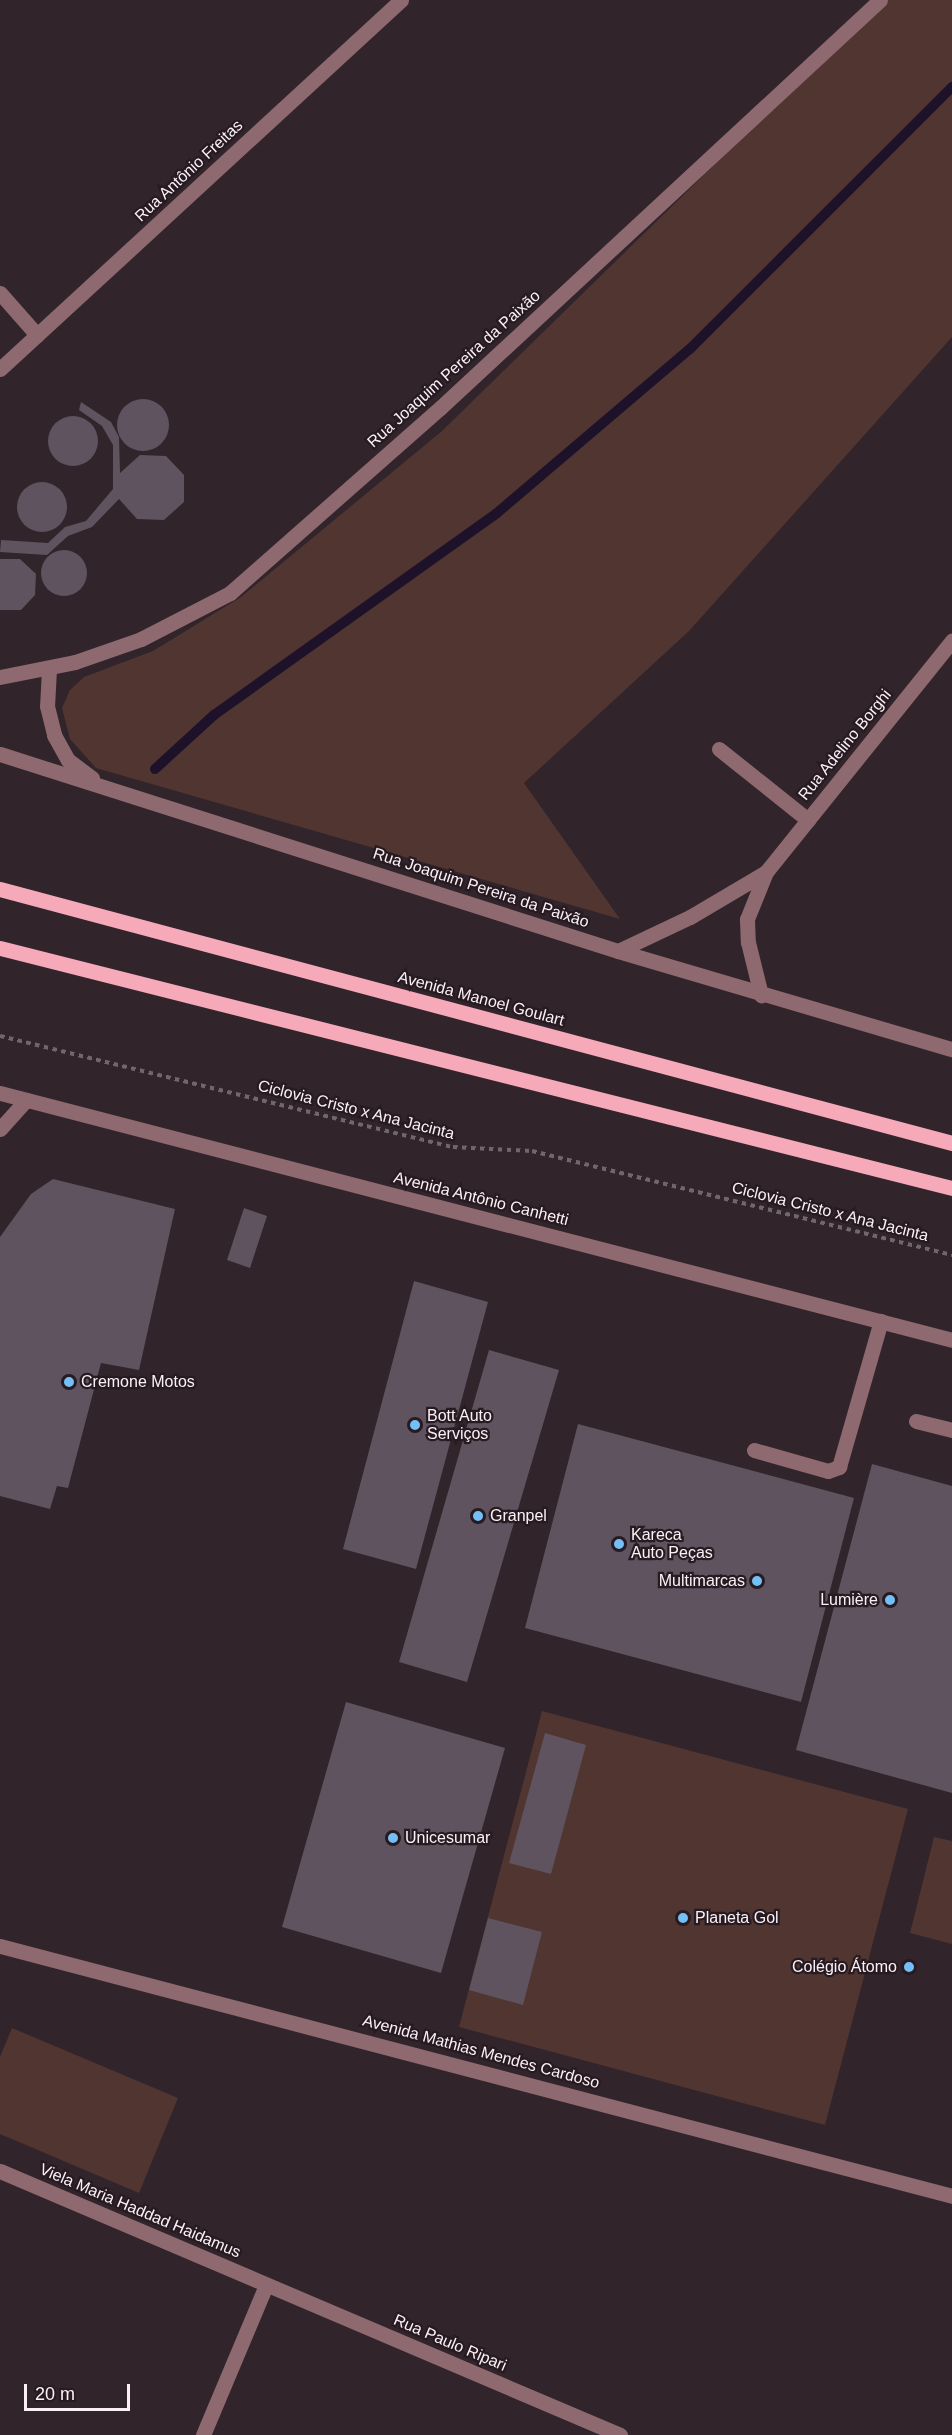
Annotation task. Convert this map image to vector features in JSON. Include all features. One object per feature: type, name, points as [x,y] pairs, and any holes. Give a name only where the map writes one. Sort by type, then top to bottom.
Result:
[{"type":"main road","name":"Avenida Manoel Goulart","points":[[0,889],[952,1143]]},
{"type":"main road","points":[[0,948],[952,1188]]},
{"type":"street","name":"Rua Antônio Freitas","points":[[0,369],[401,0]]},
{"type":"street","name":"Rua Joaquim Pereira da Paixão","points":[[0,677],[49,669],[141,639],[230,593],[440,408],[872,3]]},
{"type":"street","points":[[0,293],[37,335]]},
{"type":"street","name":"Rua Adelino Borghi","points":[[766,872],[952,641]]},
{"type":"street","points":[[49,669],[47,706],[54,735],[68,760],[100,784]]},
{"type":"street","points":[[719,749],[808,820]]},
{"type":"street","name":"Rua Joaquim Pereira da Paixão","points":[[0,754],[618,951],[761,995],[952,1049]]},
{"type":"street","points":[[618,951],[699,912],[766,872]]},
{"type":"street","points":[[761,995],[748,942],[747,920],[766,872]]},
{"type":"street","name":"Avenida Antônio Canhetti","points":[[0,1093],[952,1340]]},
{"type":"street","points":[[0,1129],[26,1100]]},
{"type":"street","points":[[754,1450],[828,1470],[839,1467],[881,1321]]},
{"type":"street","points":[[916,1421],[952,1430]]},
{"type":"street","name":"Avenida Mathias Mendes Cardoso","points":[[0,1946],[952,2196]]},
{"type":"street","name":"Viela Maria Haddad Haidamus","points":[[0,2171],[266,2285]]},
{"type":"street","points":[[203,2435],[266,2285]]},
{"type":"street","name":"Rua Paulo Ripari","points":[[266,2285],[621,2435]]},
{"type":"path","name":"Ciclovia Cristo x Ana Jacinta","points":[[0,1036],[453,1147],[532,1151],[952,1255]]},
{"type":"shaded area","points":[[883,0],[952,0],[952,337],[689,631],[524,783],[620,919],[96,768],[70,739],[62,708],[70,690],[84,677],[153,651],[241,597],[442,431]]},
{"type":"shaded area","name":"Planeta Gol","points":[[542,1711],[908,1809],[825,2125],[459,2027]]},
{"type":"shaded area","points":[[934,1837],[952,1841],[952,1944],[910,1933]]},
{"type":"shaded area","points":[[12,2028],[178,2098],[139,2193],[0,2134],[0,2057]]},
{"type":"building","points":[[143,399],[157,403],[165,411],[169,425],[165,439],[157,447],[143,451],[129,447],[121,439],[117,425],[121,411],[129,403]]},
{"type":"building","points":[[81,402],[111,422],[119,437],[120,473],[140,455],[166,456],[184,475],[184,502],[164,520],[137,519],[119,499],[92,527],[68,536],[47,555],[0,552],[1,540],[48,543],[65,527],[86,521],[113,489],[113,445],[102,426],[79,410]]},
{"type":"building","points":[[68,416],[78,416],[91,423],[98,436],[98,446],[91,459],[78,466],[68,466],[59,462],[52,455],[48,446],[48,436],[52,427],[59,420]]},
{"type":"building","points":[[37,482],[47,482],[60,489],[67,502],[67,512],[60,525],[47,532],[37,532],[28,528],[21,521],[17,512],[17,502],[21,493],[28,486]]},
{"type":"building","points":[[69,550],[81,556],[86,564],[86,582],[81,590],[73,595],[59,596],[51,593],[44,586],[41,568],[44,560],[51,553]]},
{"type":"building","points":[[0,559],[20,559],[36,574],[35,595],[21,610],[0,610]]},
{"type":"building","name":"Cremone Motos","points":[[53,1179],[175,1209],[139,1370],[101,1363],[68,1488],[57,1486],[50,1509],[0,1496],[0,1237],[31,1194]]},
{"type":"building","points":[[244,1208],[267,1216],[250,1268],[227,1260]]},
{"type":"building","name":"Bott Auto Serviços","points":[[414,1281],[488,1302],[416,1569],[343,1549]]},
{"type":"building","name":"Granpel","points":[[489,1350],[559,1370],[467,1682],[399,1662]]},
{"type":"building","points":[[578,1424],[854,1498],[801,1702],[525,1628]]},
{"type":"building","name":"Lumière","points":[[872,1464],[952,1486],[952,1793],[796,1750]]},
{"type":"building","name":"Unicesumar","points":[[346,1702],[505,1748],[441,1973],[282,1927]]},
{"type":"building","points":[[545,1733],[586,1745],[551,1874],[509,1863]]},
{"type":"building","points":[[488,1918],[542,1932],[523,2005],[469,1990]]},
{"type":"waterway","points":[[155,769],[214,715],[497,513],[690,349],[952,87]]},
{"type":"place","name":"Cremone Motos","points":[[69,1382]]},
{"type":"place","name":"Bott Auto Serviços","points":[[415,1425]]},
{"type":"place","name":"Granpel","points":[[478,1516]]},
{"type":"place","name":"Kareca Auto Peças","points":[[619,1544]]},
{"type":"place","name":"Multimarcas","points":[[757,1581]]},
{"type":"place","name":"Lumière","points":[[890,1600]]},
{"type":"place","name":"Unicesumar","points":[[393,1838]]},
{"type":"place","name":"Planeta Gol","points":[[683,1918]]},
{"type":"place","name":"Colégio Átomo","points":[[909,1967]]}]
